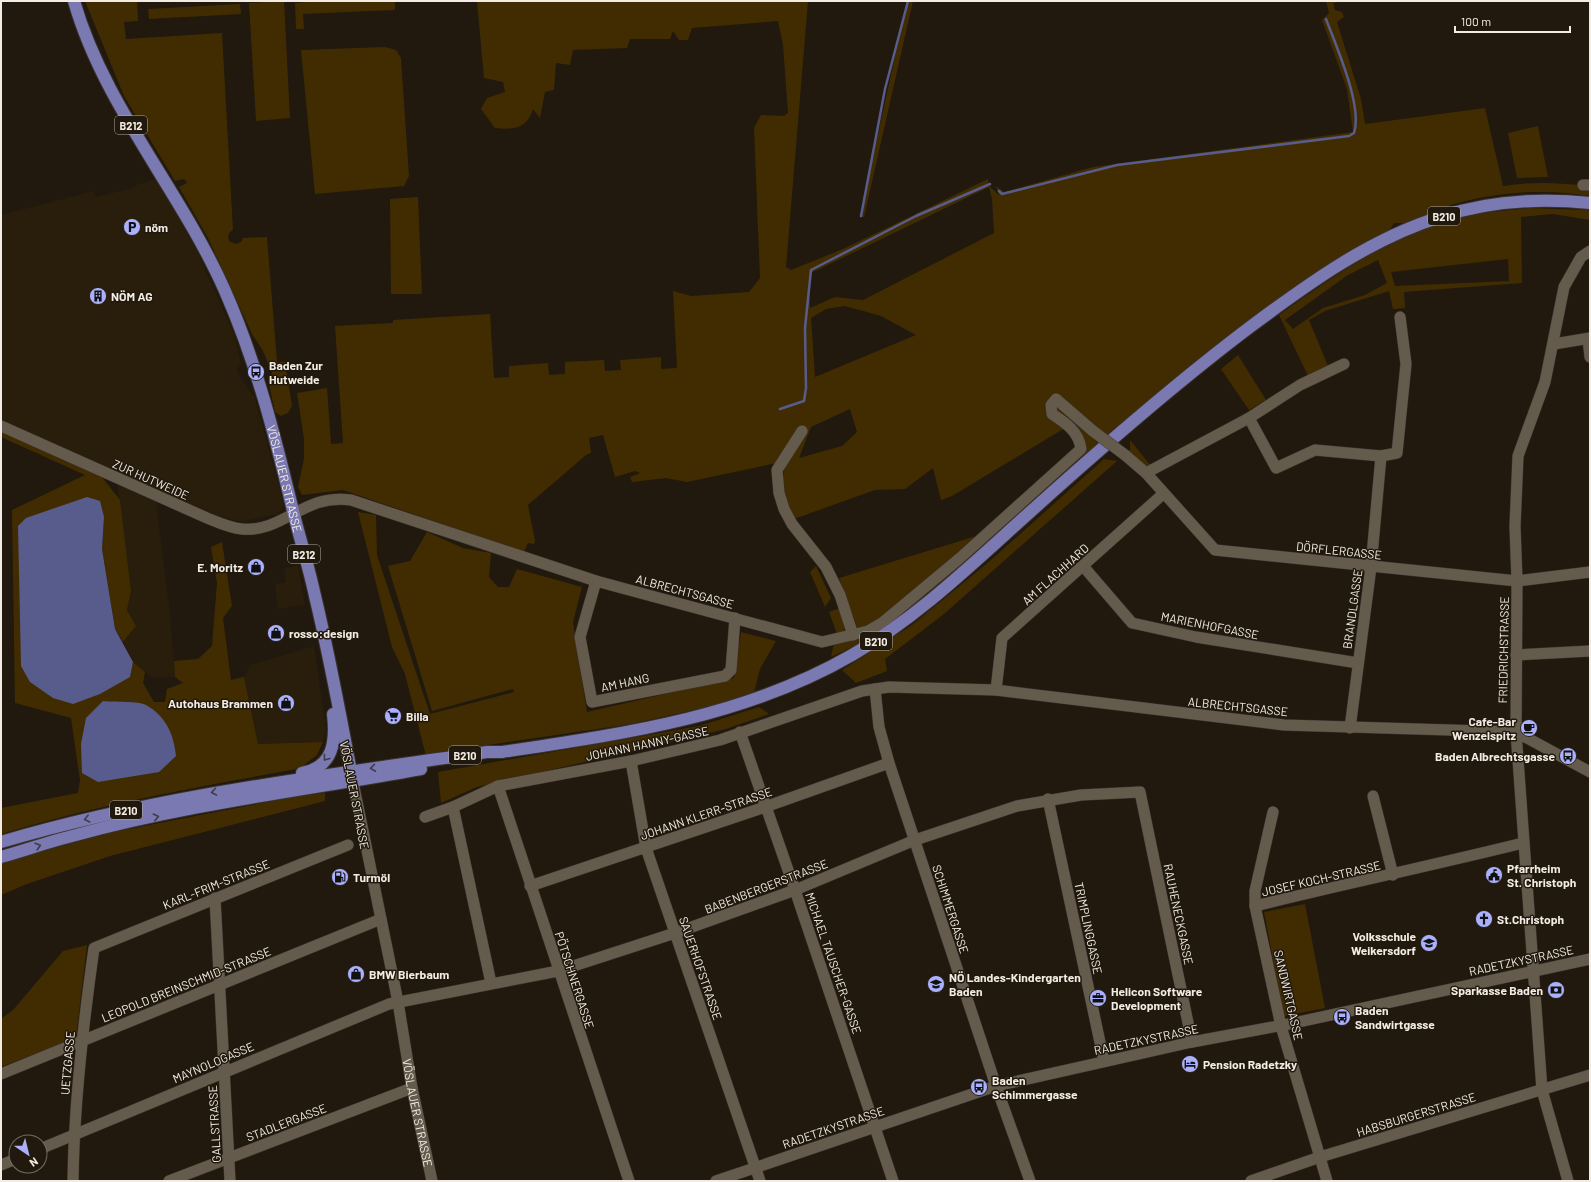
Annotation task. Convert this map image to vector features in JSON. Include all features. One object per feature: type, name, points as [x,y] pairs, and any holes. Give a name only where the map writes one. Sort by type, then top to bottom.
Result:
[{"type":"main road","name":"VÖSLAUER STRASSE","points":[[74,1],[86,36],[114,95],[170,187],[204,248],[241,330],[266,403],[315,595],[352,776]]},
{"type":"main road","name":"B210","points":[[1,857],[77,834],[352,776],[487,752],[502,752],[625,732],[706,715],[773,693],[825,670],[873,642],[916,612],[954,581],[1106,444],[1175,386],[1272,310],[1343,263],[1398,233],[1460,211],[1482,206],[1526,201],[1552,200],[1590,203]]},
{"type":"main road","name":"B210","points":[[1,842],[104,815],[252,785],[308,772],[318,768],[331,752],[334,740],[332,710],[335,693]]},
{"type":"main road","name":"B210","points":[[252,785],[352,776]]},
{"type":"street","name":"FRIEDRICHSTRASSE","points":[[1568,1181],[1542,1090],[1516,732],[1517,581],[1515,526],[1518,456],[1545,382],[1554,344],[1564,288],[1581,257],[1590,251]]},
{"type":"street","points":[[1249,418],[1276,468],[1315,450],[1381,456],[1397,453],[1406,364],[1400,317]]},
{"type":"street","points":[[1554,344],[1589,339],[1590,357]]},
{"type":"street","points":[[1146,473],[1249,418],[1300,385],[1344,364]]},
{"type":"street","name":"ALBRECHTSGASSE","points":[[294,513],[318,502],[338,498],[352,500],[596,581],[822,642],[868,631],[882,623],[918,594],[1081,449],[1080,440],[1070,426],[1052,414],[1051,405],[1056,399],[1093,431]]},
{"type":"street","name":"ZUR HUTWEIDE","points":[[1,426],[206,518],[240,529],[253,529],[280,522],[294,513]]},
{"type":"street","points":[[802,431],[777,470],[779,493],[784,509],[792,524],[826,567],[840,595],[853,635]]},
{"type":"street","name":"DÖRFLERGASSE","points":[[1093,431],[1146,473],[1163,494],[1215,550],[1517,581],[1590,572]]},
{"type":"street","name":"BRANDLGASSE","points":[[1350,728],[1372,567],[1381,456]]},
{"type":"street","name":"AM FLACHHARD","points":[[996,690],[1002,638],[1163,494]]},
{"type":"street","name":"MARIENHOFGASSE","points":[[1083,566],[1132,623],[1196,637],[1358,663]]},
{"type":"street","name":"AM HANG","points":[[596,581],[580,637],[592,702],[725,676],[731,670],[735,618]]},
{"type":"street","points":[[1516,655],[1590,651]]},
{"type":"street","name":"ALBRECHTSGASSE","points":[[875,689],[922,687],[996,690],[1284,725],[1516,732],[1590,772]]},
{"type":"street","name":"JOHANN HANNY-GASSE","points":[[425,817],[453,807],[498,786],[631,761],[720,740],[862,691],[875,689]]},
{"type":"street","name":"SCHIMMERGASSE","points":[[875,689],[880,727],[889,763],[996,1086],[1030,1181]]},
{"type":"street","name":"MICHAEL TAUSCHER-GASSE","points":[[740,732],[765,807],[796,890],[893,1181]]},
{"type":"street","name":"SAUERHOFSTRASSE","points":[[631,761],[646,848],[760,1181]]},
{"type":"street","name":"JOHANN KLERR-STRASSE","points":[[530,886],[646,848],[889,763]]},
{"type":"street","name":"VÖSLAUER STRASSE","points":[[352,776],[398,1002],[412,1088],[432,1181]]},
{"type":"street","name":"PÖTSCHNERGASSE","points":[[498,786],[558,971],[629,1181]]},
{"type":"street","name":"BABENBERGERSTRASSE","points":[[398,1002],[558,971],[675,933],[796,890],[915,840],[1017,806],[1048,799],[1081,795],[1140,792]]},
{"type":"street","name":"RAUHENECKGASSE","points":[[1140,792],[1192,1042]]},
{"type":"street","name":"JOSEF KOCH-STRASSE","points":[[1373,796],[1393,875]]},
{"type":"street","name":"TRIMPLINGGASSE","points":[[1048,799],[1104,1062]]},
{"type":"street","points":[[453,807],[491,983]]},
{"type":"street","name":"SANDWIRTGASSE","points":[[1272,812],[1254,891],[1256,906],[1282,1026],[1327,1181]]},
{"type":"street","name":"JOSEF KOCH-STRASSE","points":[[1256,906],[1364,879],[1393,875],[1523,843]]},
{"type":"street","name":"KARL-FRIM-STRASSE","points":[[94,948],[348,845]]},
{"type":"street","name":"GALLSTRASSE","points":[[215,898],[218,985],[230,1181]]},
{"type":"street","name":"LEOPOLD BREINSCHMID-STRASSE","points":[[1,1074],[381,919]]},
{"type":"street","name":"UETZGASSE","points":[[73,1181],[74,1136],[81,1041],[94,948]]},
{"type":"street","name":"RADETZKYSTRASSE","points":[[716,1181],[996,1086],[1192,1042],[1282,1026],[1590,959]]},
{"type":"street","name":"MAYNOLOGASSE","points":[[48,1146],[224,1072],[398,1002]]},
{"type":"street","name":"HABSBURGERSTRASSE","points":[[1251,1181],[1320,1157],[1590,1075]]},
{"type":"street","name":"STADLERGASSE","points":[[169,1181],[412,1088]]},
{"type":"shaded area","points":[[85,1],[137,1],[138,21],[124,22],[126,39],[222,33],[233,230],[229,233],[228,238],[230,242],[236,244],[241,242],[243,238],[267,237],[277,362],[285,362],[292,406],[288,413],[281,416],[275,412],[268,379],[272,373],[263,351],[252,334],[208,238],[179,187],[187,183],[184,179],[175,181],[124,96]]},
{"type":"shaded area","points":[[284,1],[290,118],[256,121],[249,3]]},
{"type":"shaded area","points":[[320,1],[395,1],[395,10],[303,14],[304,29],[296,29],[295,3]]},
{"type":"shaded area","points":[[477,1],[808,1],[786,267],[791,270],[843,249],[988,179],[989,186],[999,195],[996,186],[1004,192],[1093,167],[1353,132],[1347,89],[1322,20],[1329,13],[1326,1],[1345,1],[1333,3],[1335,10],[1342,12],[1344,17],[1337,22],[1361,99],[1365,124],[1485,108],[1503,186],[1525,183],[1546,183],[1590,186],[1590,196],[1558,192],[1526,192],[1494,195],[1455,204],[1404,223],[1394,223],[1389,231],[1327,267],[922,602],[863,642],[831,657],[834,643],[860,636],[839,578],[980,535],[1078,445],[1065,428],[952,496],[941,500],[933,468],[905,489],[875,490],[794,519],[781,487],[786,461],[687,482],[666,478],[632,482],[630,477],[640,473],[635,471],[615,477],[603,435],[589,438],[591,453],[586,455],[528,505],[535,541],[534,544],[528,543],[524,552],[343,490],[302,495],[298,487],[304,459],[304,439],[297,393],[327,388],[331,444],[343,443],[335,326],[393,323],[393,320],[490,314],[494,378],[509,377],[509,366],[548,363],[549,375],[565,374],[565,362],[604,360],[605,371],[621,370],[620,360],[661,357],[661,369],[677,368],[673,291],[691,296],[749,292],[760,278],[754,128],[761,115],[784,116],[788,113],[783,45],[778,21],[692,28],[688,40],[679,40],[673,31],[670,39],[630,39],[627,48],[573,50],[570,65],[556,63],[554,90],[545,92],[540,118],[533,109],[527,121],[518,127],[508,129],[495,128],[481,109],[487,98],[505,92],[503,82],[484,78]],"holes":[[[989,187],[992,199],[994,233],[863,300],[835,297],[810,308],[809,274]],[[845,306],[881,316],[916,335],[815,377],[811,318],[826,309]],[[850,409],[857,432],[842,446],[799,458],[811,427]]]},
{"type":"shaded area","points":[[907,1],[913,1],[864,217],[860,217]]},
{"type":"shaded area","points":[[240,4],[241,14],[149,19],[148,9]]},
{"type":"shaded area","points":[[385,47],[396,50],[401,58],[409,176],[404,186],[315,194],[301,50]]},
{"type":"shaded area","points":[[1538,126],[1548,177],[1517,178],[1508,133]]},
{"type":"shaded area","name":"nöm","points":[[156,179],[195,247],[234,334],[241,364],[237,368],[240,378],[255,398],[284,506],[278,514],[241,522],[216,515],[152,487],[156,501],[170,614],[175,677],[152,678],[133,662],[123,642],[136,626],[127,611],[131,590],[116,472],[1,421],[1,215],[94,191],[95,197],[133,188],[136,185]]},
{"type":"shaded area","points":[[418,197],[422,294],[391,294],[390,199]]},
{"type":"shaded area","points":[[1531,208],[1590,210],[1590,220],[1553,214],[1521,217],[1522,283],[1404,292],[1405,308],[1393,309],[1389,291],[1325,311],[1309,320],[1328,366],[1308,376],[1279,315],[1342,271],[1409,235],[1467,216]],"holes":[[[1508,259],[1509,281],[1395,286],[1391,272]],[[1378,260],[1387,283],[1365,295],[1323,308],[1293,329],[1285,320],[1348,275]]]},
{"type":"shaded area","points":[[1238,355],[1266,400],[1249,410],[1221,369]]},
{"type":"shaded area","points":[[1,431],[101,476],[120,500],[131,591],[127,610],[136,626],[123,642],[115,629],[102,549],[104,517],[26,518],[130,677],[133,662],[145,672],[143,683],[154,702],[165,702],[167,689],[183,683],[175,677],[174,661],[198,659],[212,646],[217,583],[211,547],[222,542],[232,606],[223,618],[231,680],[244,677],[258,744],[323,742],[317,755],[305,764],[303,768],[113,805],[38,823],[1,834],[1,808],[78,793],[80,780],[71,718],[15,703],[12,510],[85,475],[1,437]],"holes":[[[103,701],[145,705],[167,724]]]},
{"type":"shaded area","points":[[1130,440],[1151,466],[1147,469],[1130,454]]},
{"type":"shaded area","points":[[1104,459],[1117,461],[944,614],[885,659],[887,671],[856,683],[842,670],[912,625],[991,560]]},
{"type":"shaded area","points":[[358,512],[376,515],[377,555],[430,714],[514,692],[513,689],[432,711],[388,566],[410,561],[427,532],[463,548],[491,553],[489,577],[498,587],[509,587],[517,569],[582,587],[573,622],[587,712],[734,678],[741,632],[776,641],[760,669],[754,693],[707,707],[631,724],[433,753],[426,756],[405,674],[392,647]]},
{"type":"shaded area","points":[[298,565],[305,605],[278,609],[275,584],[286,582],[284,569]]},
{"type":"shaded area","points":[[816,566],[831,598],[825,607],[810,572]]},
{"type":"shaded area","points":[[840,608],[845,631],[837,634],[829,612]]},
{"type":"shaded area","name":"Autohaus Brammen","points":[[314,646],[326,729],[323,742],[258,744],[244,677],[250,665]]},
{"type":"shaded area","points":[[759,707],[769,714],[726,729],[477,787],[441,803],[438,772],[699,726]]},
{"type":"shaded area","points":[[325,793],[325,801],[110,856],[27,884],[1,895],[1,863],[108,833],[298,796]]},
{"type":"shaded area","points":[[1305,904],[1325,1008],[1284,1016],[1264,912]]},
{"type":"shaded area","points":[[87,945],[76,1038],[1,1067],[1,1019],[14,1009],[63,951]]},
{"type":"water","points":[[87,497],[100,501],[104,517],[102,549],[115,629],[133,662],[130,677],[100,694],[73,704],[53,698],[30,682],[21,666],[18,526],[26,518]]},
{"type":"water","points":[[103,701],[138,703],[153,709],[164,720],[168,727],[176,756],[159,772],[98,782],[82,773],[81,744],[86,718]]},
{"type":"waterway","points":[[861,216],[885,89],[908,1]]},
{"type":"waterway","points":[[999,191],[1002,194],[1117,165],[1349,136],[1354,133],[1356,121],[1352,92],[1342,60],[1326,19]]},
{"type":"waterway","points":[[780,409],[804,401],[806,388],[805,328],[811,270],[916,216],[990,184]]},
{"type":"place","name":"nöm","points":[[132,227]]},
{"type":"place","name":"NÖM AG","points":[[98,296]]},
{"type":"place","name":"Baden Zur Hutweide","points":[[256,372]]},
{"type":"place","name":"E. Moritz","points":[[256,567]]},
{"type":"place","name":"rosso:design","points":[[276,633]]},
{"type":"place","name":"Autohaus Brammen","points":[[286,703]]},
{"type":"place","name":"Billa","points":[[393,716]]},
{"type":"place","name":"Cafe-Bar Wenzelspitz","points":[[1529,728]]},
{"type":"place","name":"Baden Albrechtsgasse","points":[[1568,756]]},
{"type":"place","name":"Pfarrheim St. Christoph","points":[[1494,875]]},
{"type":"place","name":"Turmöl","points":[[340,877]]},
{"type":"place","name":"St.Christoph","points":[[1484,919]]},
{"type":"place","name":"Volksschule Weikersdorf","points":[[1429,943]]},
{"type":"place","name":"BMW Bierbaum","points":[[356,974]]},
{"type":"place","name":"NÖ Landes-Kindergarten Baden","points":[[936,984]]},
{"type":"place","name":"Sparkasse Baden","points":[[1556,990]]},
{"type":"place","name":"Helicon Software Development","points":[[1098,998]]},
{"type":"place","name":"Baden Sandwirtgasse","points":[[1342,1017]]},
{"type":"place","name":"Pension Radetzky","points":[[1190,1064]]},
{"type":"place","name":"Baden Schimmergasse","points":[[979,1087]]}]
